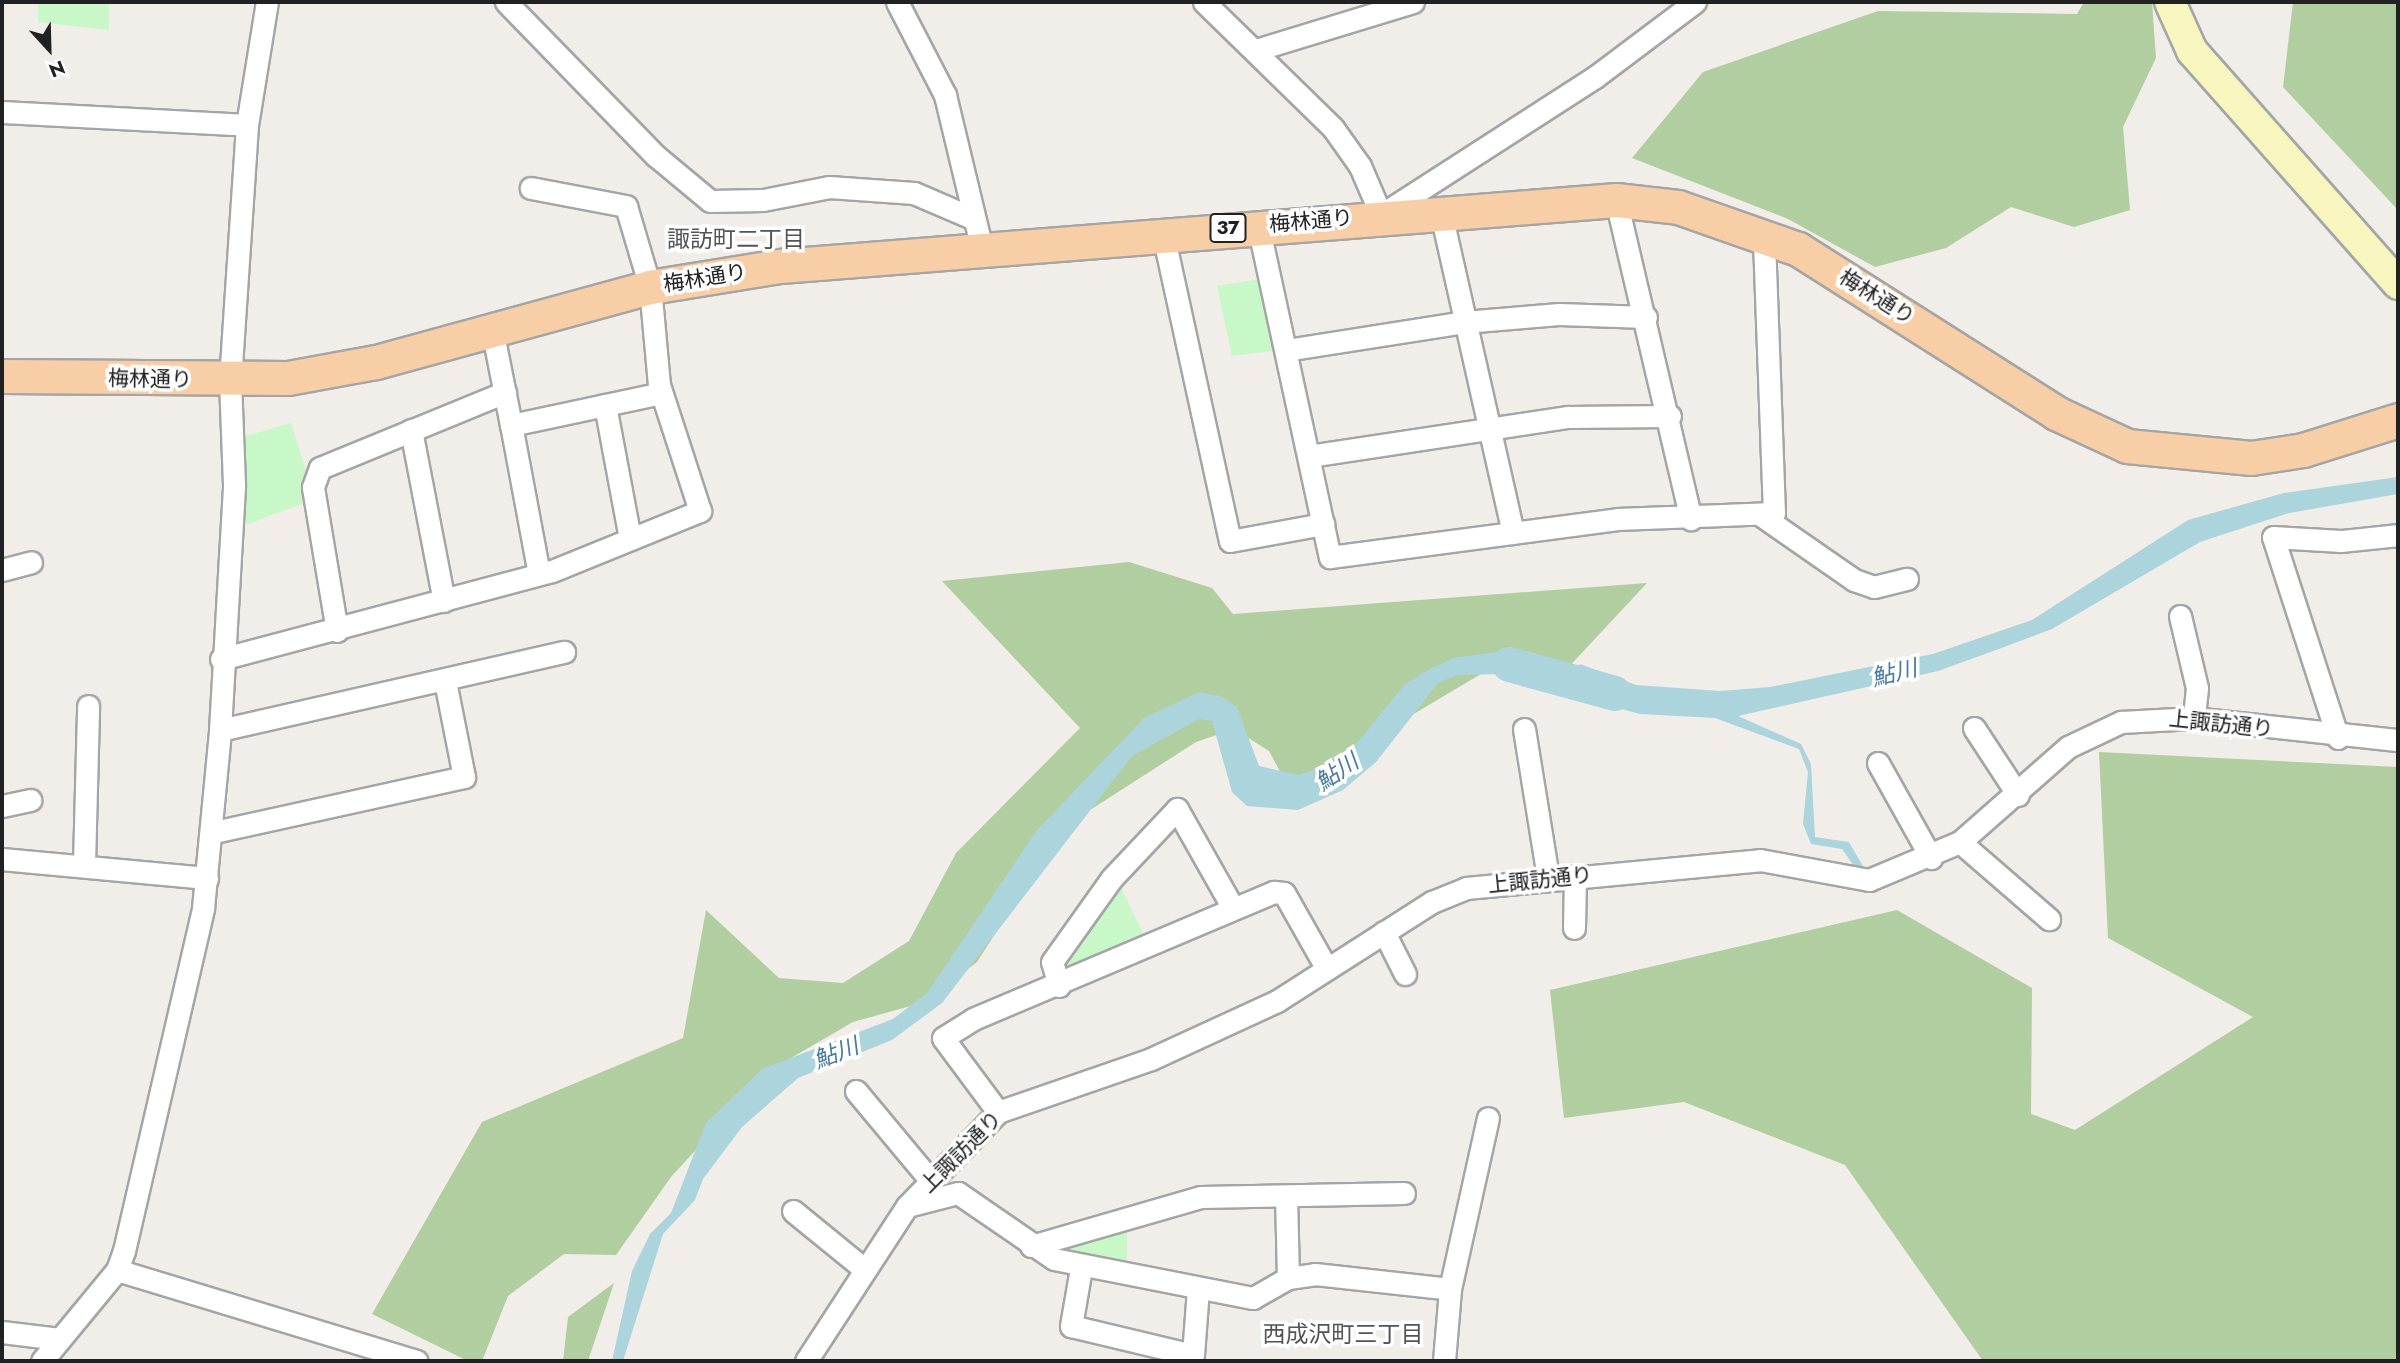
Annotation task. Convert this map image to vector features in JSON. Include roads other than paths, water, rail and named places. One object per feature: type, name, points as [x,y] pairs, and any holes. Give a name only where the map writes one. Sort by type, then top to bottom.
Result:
[{"type":"main road","name":"梅林通り","points":[[2,376],[230,381],[342,369],[650,287],[780,266],[1440,209],[1616,200],[1678,207],[1764,234],[1840,274],[2056,413],[2127,446],[2251,458],[2303,450],[2398,420]]},
{"type":"street","points":[[42,1361],[117,1270],[166,1084],[207,878],[214,832],[221,659],[234,484],[230,381],[247,125],[267,2]]},
{"type":"street","points":[[506,2],[656,156],[710,201],[763,200],[829,187],[914,192],[971,217]]},
{"type":"street","points":[[897,2],[945,95],[971,217],[982,249]]},
{"type":"street","points":[[1204,2],[1333,128],[1360,166],[1381,215],[1595,77],[1695,2]]},
{"type":"street","points":[[1256,50],[1413,2]]},
{"type":"street","points":[[2170,2],[2192,51],[2398,284]]},
{"type":"street","points":[[2,112],[247,125]]},
{"type":"street","points":[[221,659],[337,631],[539,574],[700,510],[661,393],[650,287],[626,206],[531,188]]},
{"type":"street","points":[[1616,200],[1670,416],[1691,519]]},
{"type":"street","points":[[1440,209],[1513,533]]},
{"type":"street","points":[[1258,225],[1330,557],[1617,519],[1691,519],[1774,513],[1778,499],[1764,234]]},
{"type":"street","points":[[1163,234],[1230,541],[1323,524]]},
{"type":"street","points":[[1286,351],[1464,323],[1559,314],[1646,317]]},
{"type":"street","points":[[492,329],[539,574]]},
{"type":"street","points":[[337,631],[313,487],[320,468],[505,392]]},
{"type":"street","points":[[511,425],[661,393]]},
{"type":"street","points":[[605,405],[630,539]]},
{"type":"street","points":[[1309,456],[1568,417],[1670,416]]},
{"type":"street","points":[[411,430],[443,601]]},
{"type":"street","points":[[1759,514],[1854,580],[1874,587],[1907,579]]},
{"type":"street","points":[[2338,738],[2273,537],[2341,541],[2398,535]]},
{"type":"street","points":[[2,570],[31,562]]},
{"type":"street","points":[[2180,616],[2197,688],[2194,718]]},
{"type":"street","points":[[220,730],[564,652]]},
{"type":"street","points":[[214,832],[464,777],[445,681]]},
{"type":"street","points":[[84,864],[88,706]]},
{"type":"street","name":"上諏訪通り","points":[[806,1361],[907,1206],[998,1112],[1151,1059],[1277,1002],[1384,932],[1466,888],[1548,878],[1760,860],[1869,880],[1931,858],[1960,842],[2018,795],[2059,754],[2096,731],[2121,722],[2194,718],[2338,738],[2398,740]]},
{"type":"street","points":[[1974,728],[2018,795]]},
{"type":"street","points":[[1524,729],[1548,878]]},
{"type":"street","points":[[1878,763],[1931,858]]},
{"type":"street","points":[[2,806],[30,800]]},
{"type":"street","points":[[1059,986],[1052,962],[1112,878],[1177,809],[1233,908]]},
{"type":"street","points":[[1960,842],[2049,919]]},
{"type":"street","points":[[2,859],[84,864],[207,878]]},
{"type":"street","points":[[1574,928],[1575,876]]},
{"type":"street","points":[[998,1112],[943,1038],[1233,908],[1284,893],[1327,968]]},
{"type":"street","points":[[1384,932],[1405,974]]},
{"type":"street","points":[[856,1091],[931,1181]]},
{"type":"street","points":[[1444,1361],[1450,1289],[1488,1118]]},
{"type":"street","points":[[907,1206],[958,1193],[1031,1247],[1081,1268],[1253,1298],[1288,1278],[1315,1275],[1450,1289]]},
{"type":"street","points":[[1031,1247],[1201,1197],[1404,1193]]},
{"type":"street","points":[[1286,1196],[1288,1278]]},
{"type":"street","points":[[793,1211],[864,1269]]},
{"type":"street","points":[[1081,1268],[1070,1326],[1193,1354],[1198,1288]]},
{"type":"street","points":[[117,1270],[418,1361]]},
{"type":"street","points":[[2,1332],[60,1339]]},
{"type":"water","points":[[2398,477],[2398,494],[2289,513],[2200,542],[2052,629],[1996,650],[1938,671],[1738,716],[1801,744],[1811,764],[1815,837],[1849,842],[1867,873],[1859,873],[1842,849],[1811,844],[1803,824],[1808,772],[1799,749],[1715,718],[1640,714],[1559,692],[1580,664],[1636,685],[1720,691],[1770,687],[1933,654],[2032,620],[2188,520],[2284,493]]},
{"type":"water","points":[[1504,651],[1566,661],[1543,687],[1505,674],[1458,675],[1438,683],[1376,762],[1343,790],[1298,810],[1247,806],[1232,792],[1212,721],[1199,719],[1132,756],[942,1003],[892,1040],[798,1078],[742,1127],[703,1179],[695,1200],[663,1234],[623,1361],[612,1361],[632,1271],[650,1234],[671,1213],[706,1123],[762,1069],[893,1019],[927,993],[1037,830],[1144,718],[1199,692],[1220,696],[1237,707],[1259,766],[1298,775],[1323,767],[1358,742],[1404,685],[1426,671],[1453,658]]},
{"type":"waterway","name":"鮎川","points":[[1509,664],[1614,693]]},
{"type":"district","name":"諏訪町二丁目","points":[[736,239]]},
{"type":"district","name":"西成沢町三丁目","points":[[1343,1334]]}]
